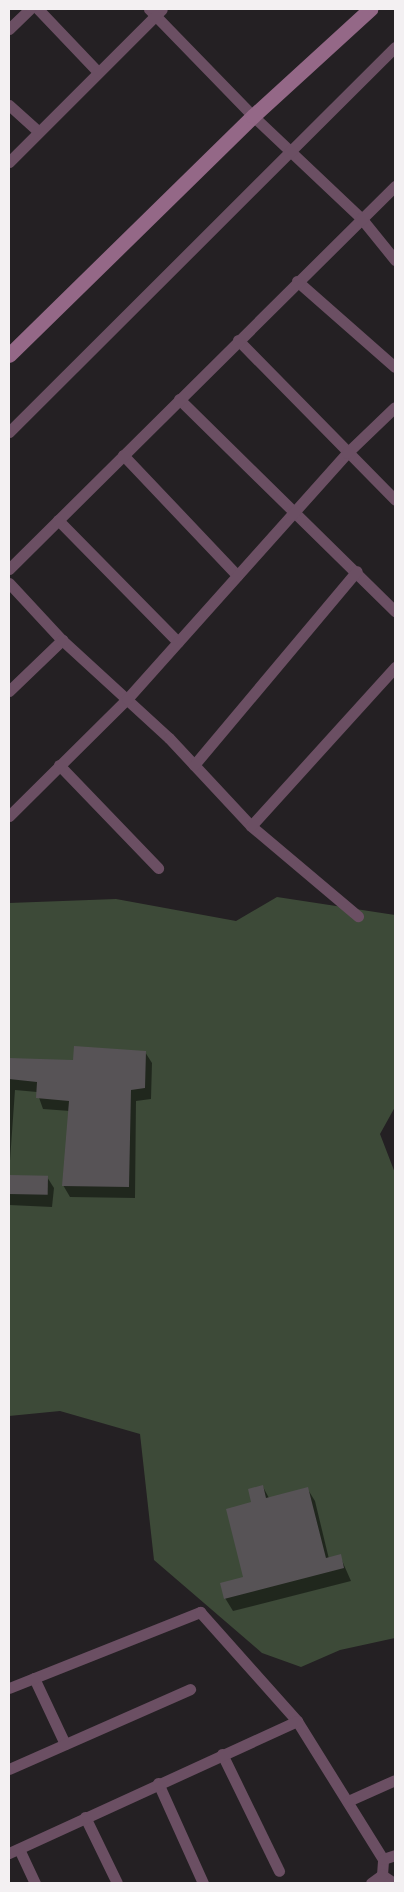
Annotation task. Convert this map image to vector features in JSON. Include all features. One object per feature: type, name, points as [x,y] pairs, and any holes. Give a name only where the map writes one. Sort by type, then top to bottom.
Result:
[{"type":"street","points":[[9,29],[30,9]]},
{"type":"street","points":[[38,9],[98,72]]},
{"type":"street","points":[[9,355],[253,116],[370,9]]},
{"type":"street","points":[[9,162],[156,11],[253,116],[361,218],[395,260]]},
{"type":"street","points":[[9,432],[289,150],[395,47]]},
{"type":"street","points":[[9,105],[38,131]]},
{"type":"street","points":[[9,569],[297,281],[395,186]]},
{"type":"street","points":[[297,281],[395,367]]},
{"type":"street","points":[[238,340],[395,500]]},
{"type":"street","points":[[179,399],[395,610]]},
{"type":"street","points":[[9,816],[127,699],[347,453],[395,407]]},
{"type":"street","points":[[123,455],[237,576]]},
{"type":"street","points":[[58,520],[178,642]]},
{"type":"street","points":[[194,764],[357,571]]},
{"type":"street","points":[[9,583],[62,640],[127,699],[194,764],[251,826],[358,916]]},
{"type":"street","points":[[9,691],[62,640]]},
{"type":"street","points":[[251,826],[395,667]]},
{"type":"street","points":[[59,765],[158,868]]},
{"type":"street","points":[[9,1688],[200,1612],[297,1721],[348,1801],[383,1859],[382,1874],[371,1883]]},
{"type":"street","points":[[34,1678],[66,1744]]},
{"type":"street","points":[[9,1769],[190,1688]]},
{"type":"street","points":[[36,1883],[14,1851],[158,1782],[297,1721]]},
{"type":"street","points":[[222,1754],[279,1872]]},
{"type":"street","points":[[348,1801],[395,1780]]},
{"type":"street","points":[[158,1782],[202,1883]]},
{"type":"street","points":[[85,1817],[117,1883]]},
{"type":"street","points":[[383,1859],[395,1855]]},
{"type":"street","points":[[382,1874],[394,1883]]},
{"type":"green space","points":[[277,897],[395,915],[395,1107],[380,1134],[395,1173],[395,1638],[340,1650],[301,1667],[262,1653],[154,1560],[140,1434],[60,1411],[9,1416],[9,903],[116,899],[236,921]]},
{"type":"building","points":[[74,1046],[146,1051],[145,1088],[131,1090],[129,1187],[62,1186],[69,1101],[36,1098],[37,1082],[9,1079],[9,1058],[73,1060]]},
{"type":"building","points":[[9,1175],[48,1176],[48,1195],[9,1194]]},
{"type":"building","points":[[263,1485],[266,1498],[308,1487],[326,1558],[341,1554],[344,1568],[224,1599],[220,1583],[243,1577],[226,1509],[251,1502],[248,1489]]}]
